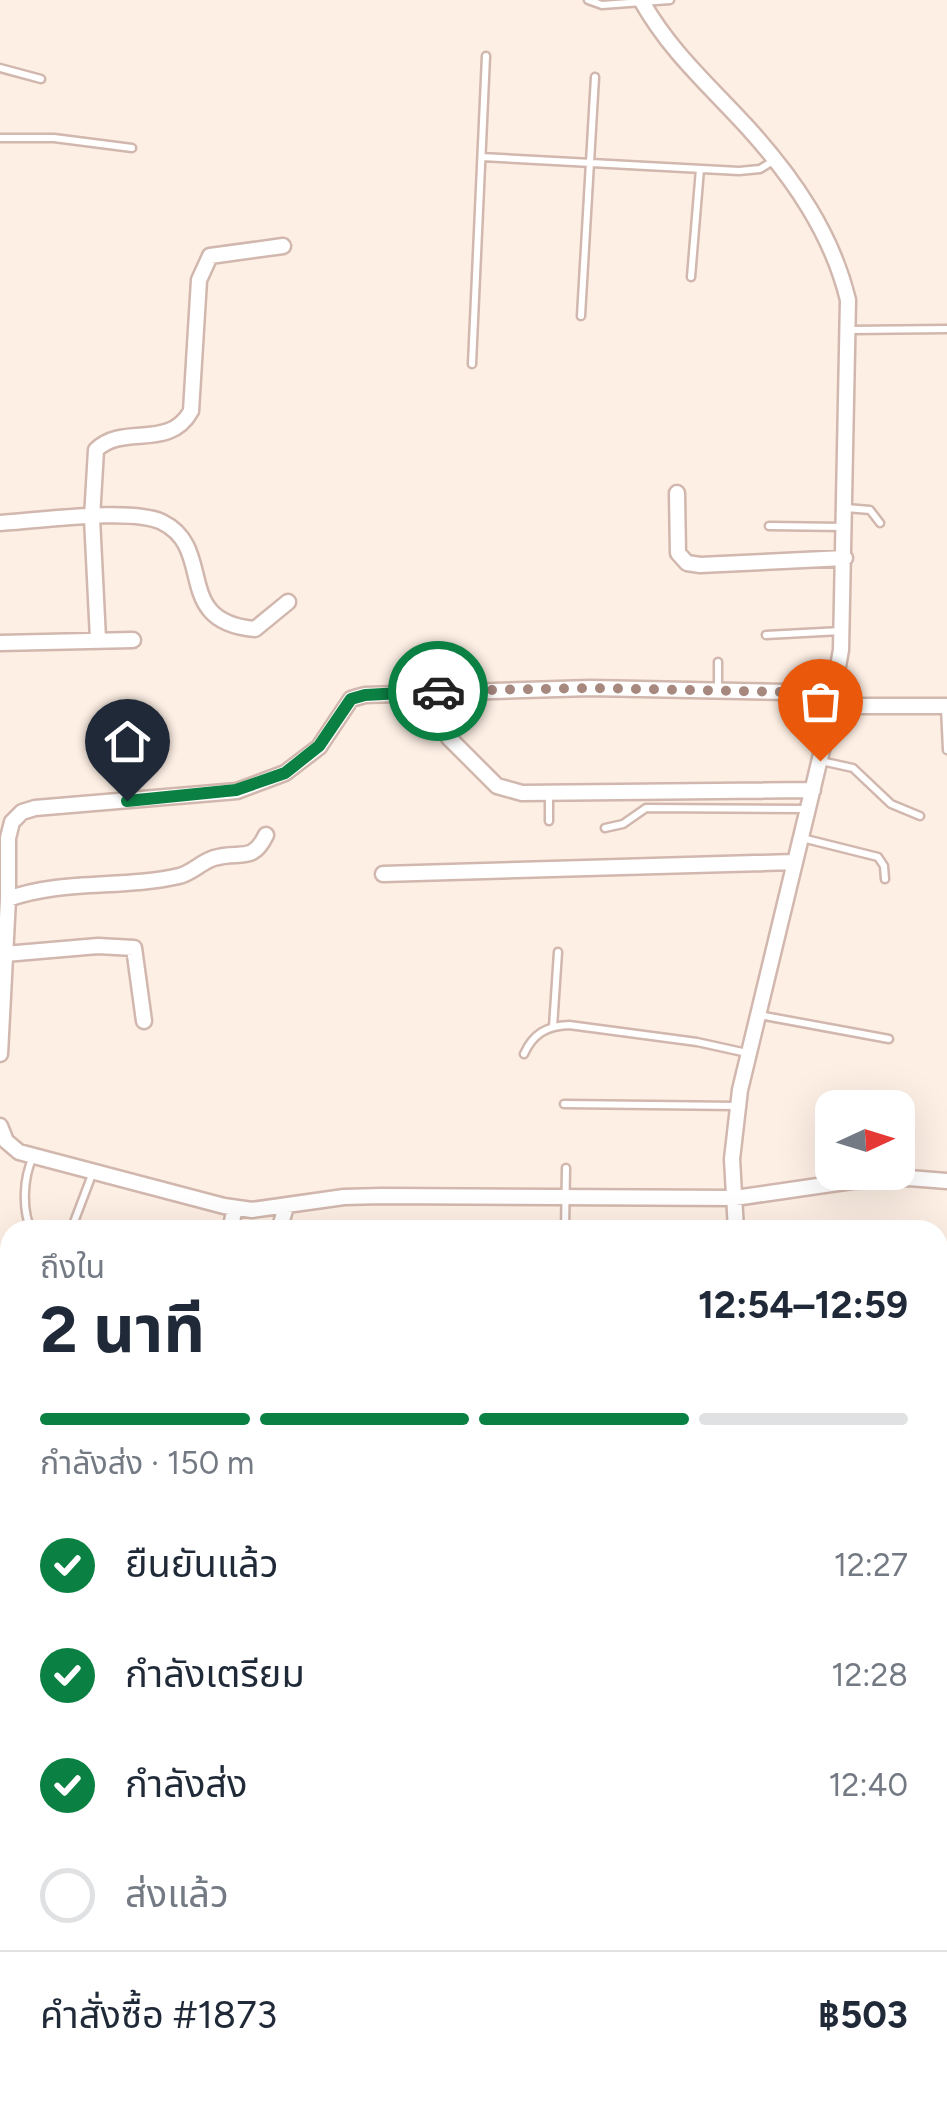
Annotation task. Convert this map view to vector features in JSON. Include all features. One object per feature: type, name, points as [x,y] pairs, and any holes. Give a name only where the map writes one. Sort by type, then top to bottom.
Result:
[{"type":"street","points":[[642,1],[687,67],[749,130],[814,215],[831,246],[848,300],[845,558],[834,700],[738,1106],[732,1159],[736,1220]]},
{"type":"street","points":[[98,640],[92,518],[96,450],[111,438],[160,436],[185,421],[190,411],[199,280],[210,256],[283,246]]},
{"type":"street","points":[[677,494],[678,553],[687,563],[700,566],[845,558]]},
{"type":"street","points":[[0,522],[136,515],[162,521],[182,536],[204,602],[214,618],[232,627],[255,629],[288,602]]},
{"type":"street","points":[[0,643],[134,640]]},
{"type":"street","points":[[0,1054],[8,838],[12,822],[22,812],[236,790],[285,773],[319,746],[351,699],[365,695],[591,688],[718,691],[946,706]]},
{"type":"street","points":[[450,738],[497,786],[522,793],[813,790]]},
{"type":"street","points":[[8,898],[38,890],[178,876],[216,858],[253,853],[266,834]]},
{"type":"street","points":[[383,874],[794,862]]},
{"type":"street","points":[[6,954],[98,946],[134,948],[144,1020]]},
{"type":"street","points":[[0,1126],[6,1141],[19,1152],[252,1210],[344,1197],[735,1198],[852,1181],[947,1181]]},
{"type":"street","points":[[282,1220],[286,1207]]},
{"type":"street","points":[[232,1220],[235,1208]]},
{"type":"lane","points":[[588,0],[602,5],[670,0]]},
{"type":"lane","points":[[472,364],[486,56]]},
{"type":"lane","points":[[0,68],[41,79]]},
{"type":"lane","points":[[581,316],[594,77]]},
{"type":"lane","points":[[0,138],[71,139],[132,148]]},
{"type":"lane","points":[[482,157],[750,171],[774,160]]},
{"type":"lane","points":[[691,276],[700,169]]},
{"type":"lane","points":[[848,330],[947,330]]},
{"type":"lane","points":[[846,508],[870,510],[880,523]]},
{"type":"lane","points":[[769,526],[845,527]]},
{"type":"lane","points":[[766,635],[842,631]]},
{"type":"lane","points":[[718,662],[718,691]]},
{"type":"lane","points":[[946,706],[946,750]]},
{"type":"lane","points":[[820,761],[853,768],[891,804],[920,816]]},
{"type":"lane","points":[[549,794],[549,822]]},
{"type":"lane","points":[[605,828],[622,824],[646,808],[808,809]]},
{"type":"lane","points":[[800,838],[878,857],[886,880]]},
{"type":"lane","points":[[553,1026],[558,952]]},
{"type":"lane","points":[[758,1014],[889,1038]]},
{"type":"lane","points":[[524,1054],[535,1035],[553,1026],[568,1025],[697,1042],[749,1054]]},
{"type":"lane","points":[[564,1104],[738,1106]]},
{"type":"lane","points":[[27,1220],[26,1186],[34,1156]]},
{"type":"lane","points":[[565,1220],[566,1168]]},
{"type":"lane","points":[[75,1220],[94,1172]]},
{"type":"way so far","points":[[438,691],[591,688],[834,693],[820,761]]},
{"type":"route","points":[[127,801],[236,790],[285,773],[319,746],[351,699],[438,691]]}]
